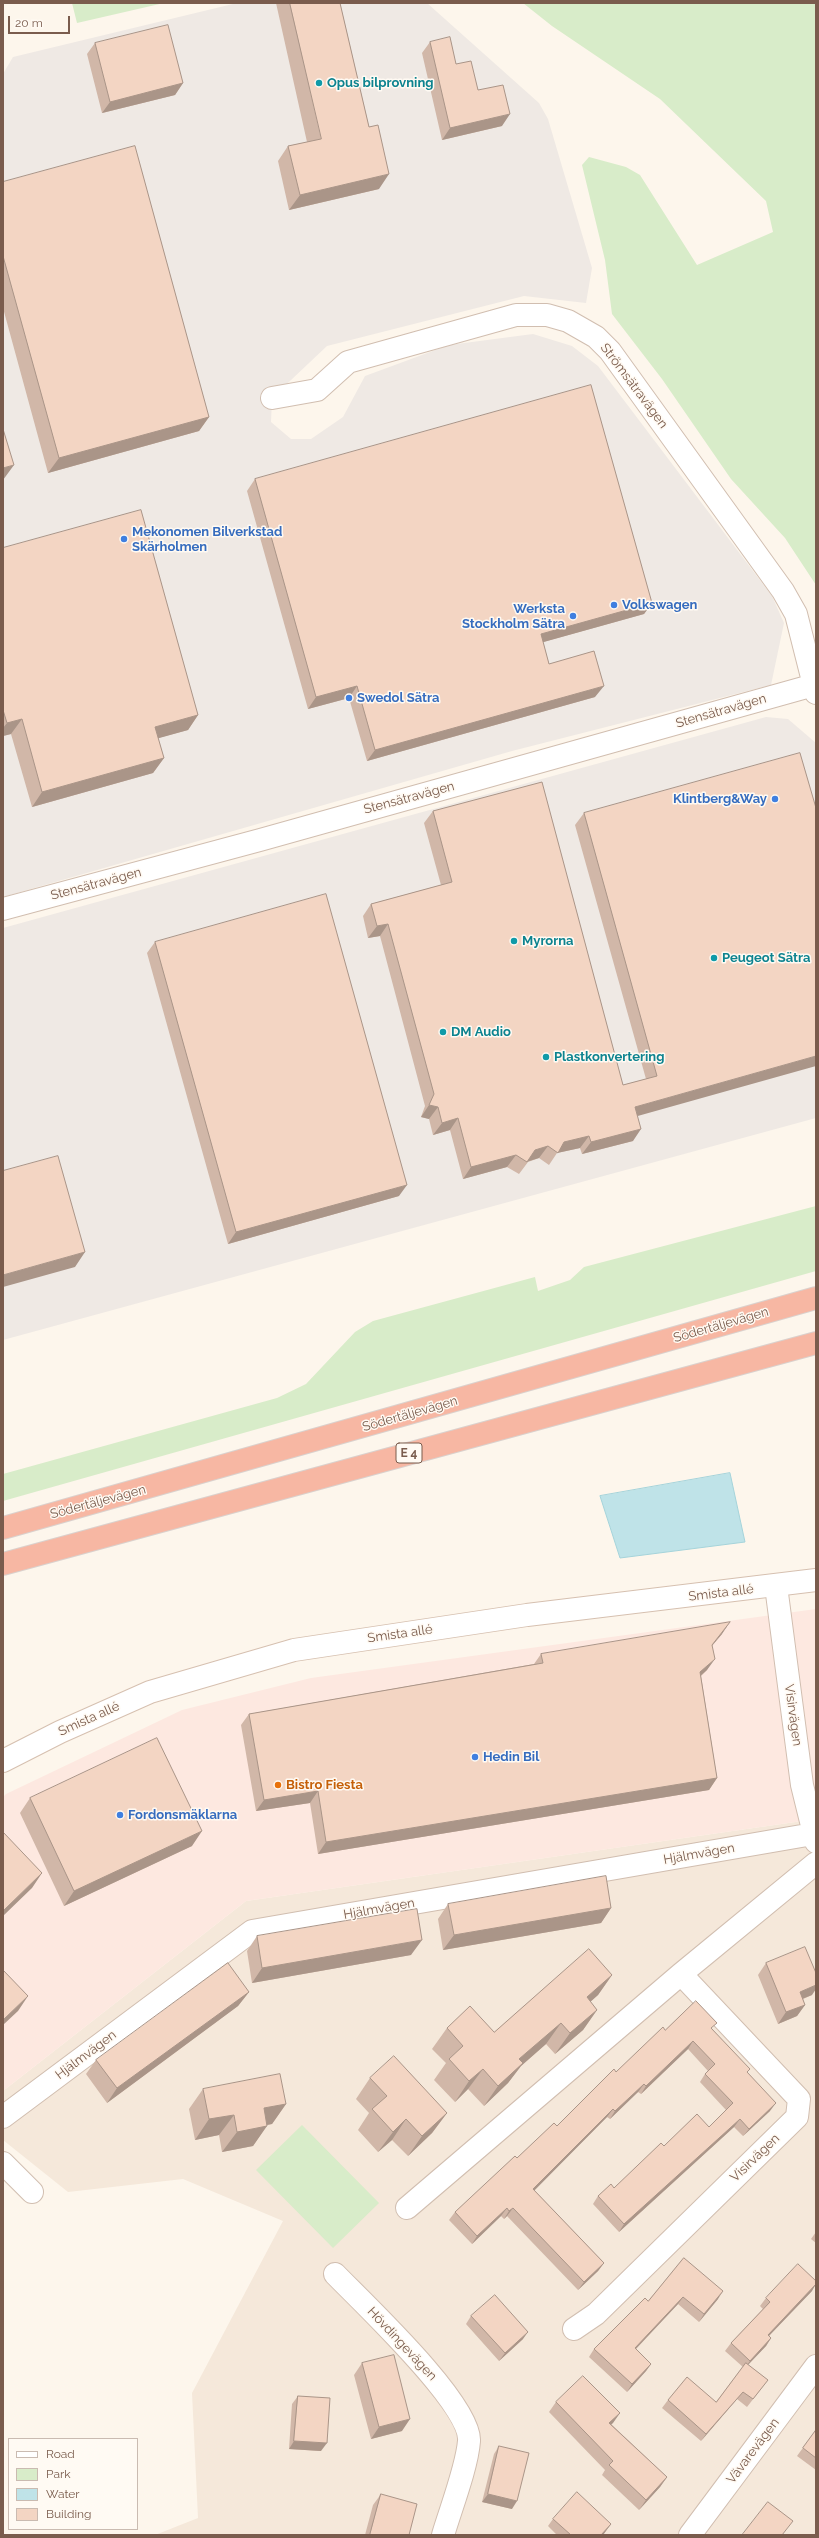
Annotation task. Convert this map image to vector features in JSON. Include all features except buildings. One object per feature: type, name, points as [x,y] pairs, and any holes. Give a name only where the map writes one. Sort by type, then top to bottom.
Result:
[{"type":"highway","name":"Södertäljevägen","points":[[3,1528],[816,1298]]},
{"type":"highway","name":"E 4","points":[[3,1564],[816,1343]]},
{"type":"street","name":"Strömsätravägen","points":[[272,398],[317,390],[348,362],[516,315],[547,315],[581,327],[596,337],[610,351],[783,590],[796,614],[815,689]]},
{"type":"street","name":"Stensätravägen","points":[[3,909],[815,689]]},
{"type":"street","name":"Smista allé","points":[[3,1761],[60,1732],[150,1692],[294,1650],[527,1615],[816,1580]]},
{"type":"street","name":"Visirvägen","points":[[776,1586],[802,1785],[814,1838]]},
{"type":"street","name":"Hjälmvägen","points":[[3,2117],[252,1932],[814,1838]]},
{"type":"street","points":[[407,2208],[681,1974],[816,1863]]},
{"type":"street","name":"Visirvägen","points":[[574,2329],[596,2314],[797,2117],[799,2099],[681,1974]]},
{"type":"street","points":[[3,2163],[32,2192]]},
{"type":"street","name":"Hövdingevägen","points":[[334,2274],[430,2372],[458,2411],[469,2439],[444,2535]]},
{"type":"street","name":"Vävarevägen","points":[[690,2535],[816,2366]]},
{"type":"shaded area","points":[[237,3],[427,3],[539,103],[548,119],[592,268],[586,303],[524,296],[327,346],[272,398],[271,422],[291,439],[311,439],[343,417],[365,376],[449,345],[533,334],[572,346],[598,366],[772,596],[784,623],[771,685],[512,751],[3,897],[3,74],[13,57]]},
{"type":"shaded area","points":[[766,717],[788,719],[816,743],[816,1118],[3,1340],[3,928]]},
{"type":"shaded area","points":[[816,1609],[816,1819],[246,1901],[3,2091],[3,1797],[6,1794],[182,1710],[311,1678]]},
{"type":"shaded area","points":[[816,1819],[816,2535],[155,2535],[198,2518],[192,2393],[283,2221],[183,2179],[68,2192],[3,2140],[3,2091],[246,1901]]},
{"type":"green space","points":[[72,3],[164,3],[77,23]]},
{"type":"green space","points":[[523,3],[816,3],[816,585],[785,538],[731,479],[662,379],[612,314],[605,260],[582,165],[589,157],[626,167],[640,175],[697,265],[773,232],[766,201],[660,99],[552,26]]},
{"type":"green space","points":[[816,1206],[816,1271],[3,1501],[3,1474],[277,1398],[306,1384],[355,1332],[373,1321],[535,1277],[538,1291],[570,1280],[584,1267]]},
{"type":"green space","points":[[302,2125],[379,2203],[333,2248],[256,2170]]},
{"type":"water","points":[[730,1473],[745,1542],[620,1558],[600,1496]]},
{"type":"place","name":"Opus bilprovning","points":[[319,83]]},
{"type":"place","name":"Mekonomen Bilverkstad Skärholmen","points":[[124,539]]},
{"type":"place","name":"Volkswagen","points":[[614,605]]},
{"type":"place","name":"Werksta Stockholm Sätra","points":[[573,616]]},
{"type":"place","name":"Swedol Sätra","points":[[349,698]]},
{"type":"place","name":"Klintberg&Way","points":[[775,799]]},
{"type":"place","name":"Myrorna","points":[[514,941]]},
{"type":"place","name":"Peugeot Sätra","points":[[714,958]]},
{"type":"place","name":"DM Audio","points":[[443,1032]]},
{"type":"place","name":"Plastkonvertering","points":[[546,1057]]},
{"type":"place","name":"Hedin Bil","points":[[475,1757]]},
{"type":"place","name":"Bistro Fiesta","points":[[278,1785]]},
{"type":"place","name":"Fordonsmäklarna","points":[[120,1815]]}]
